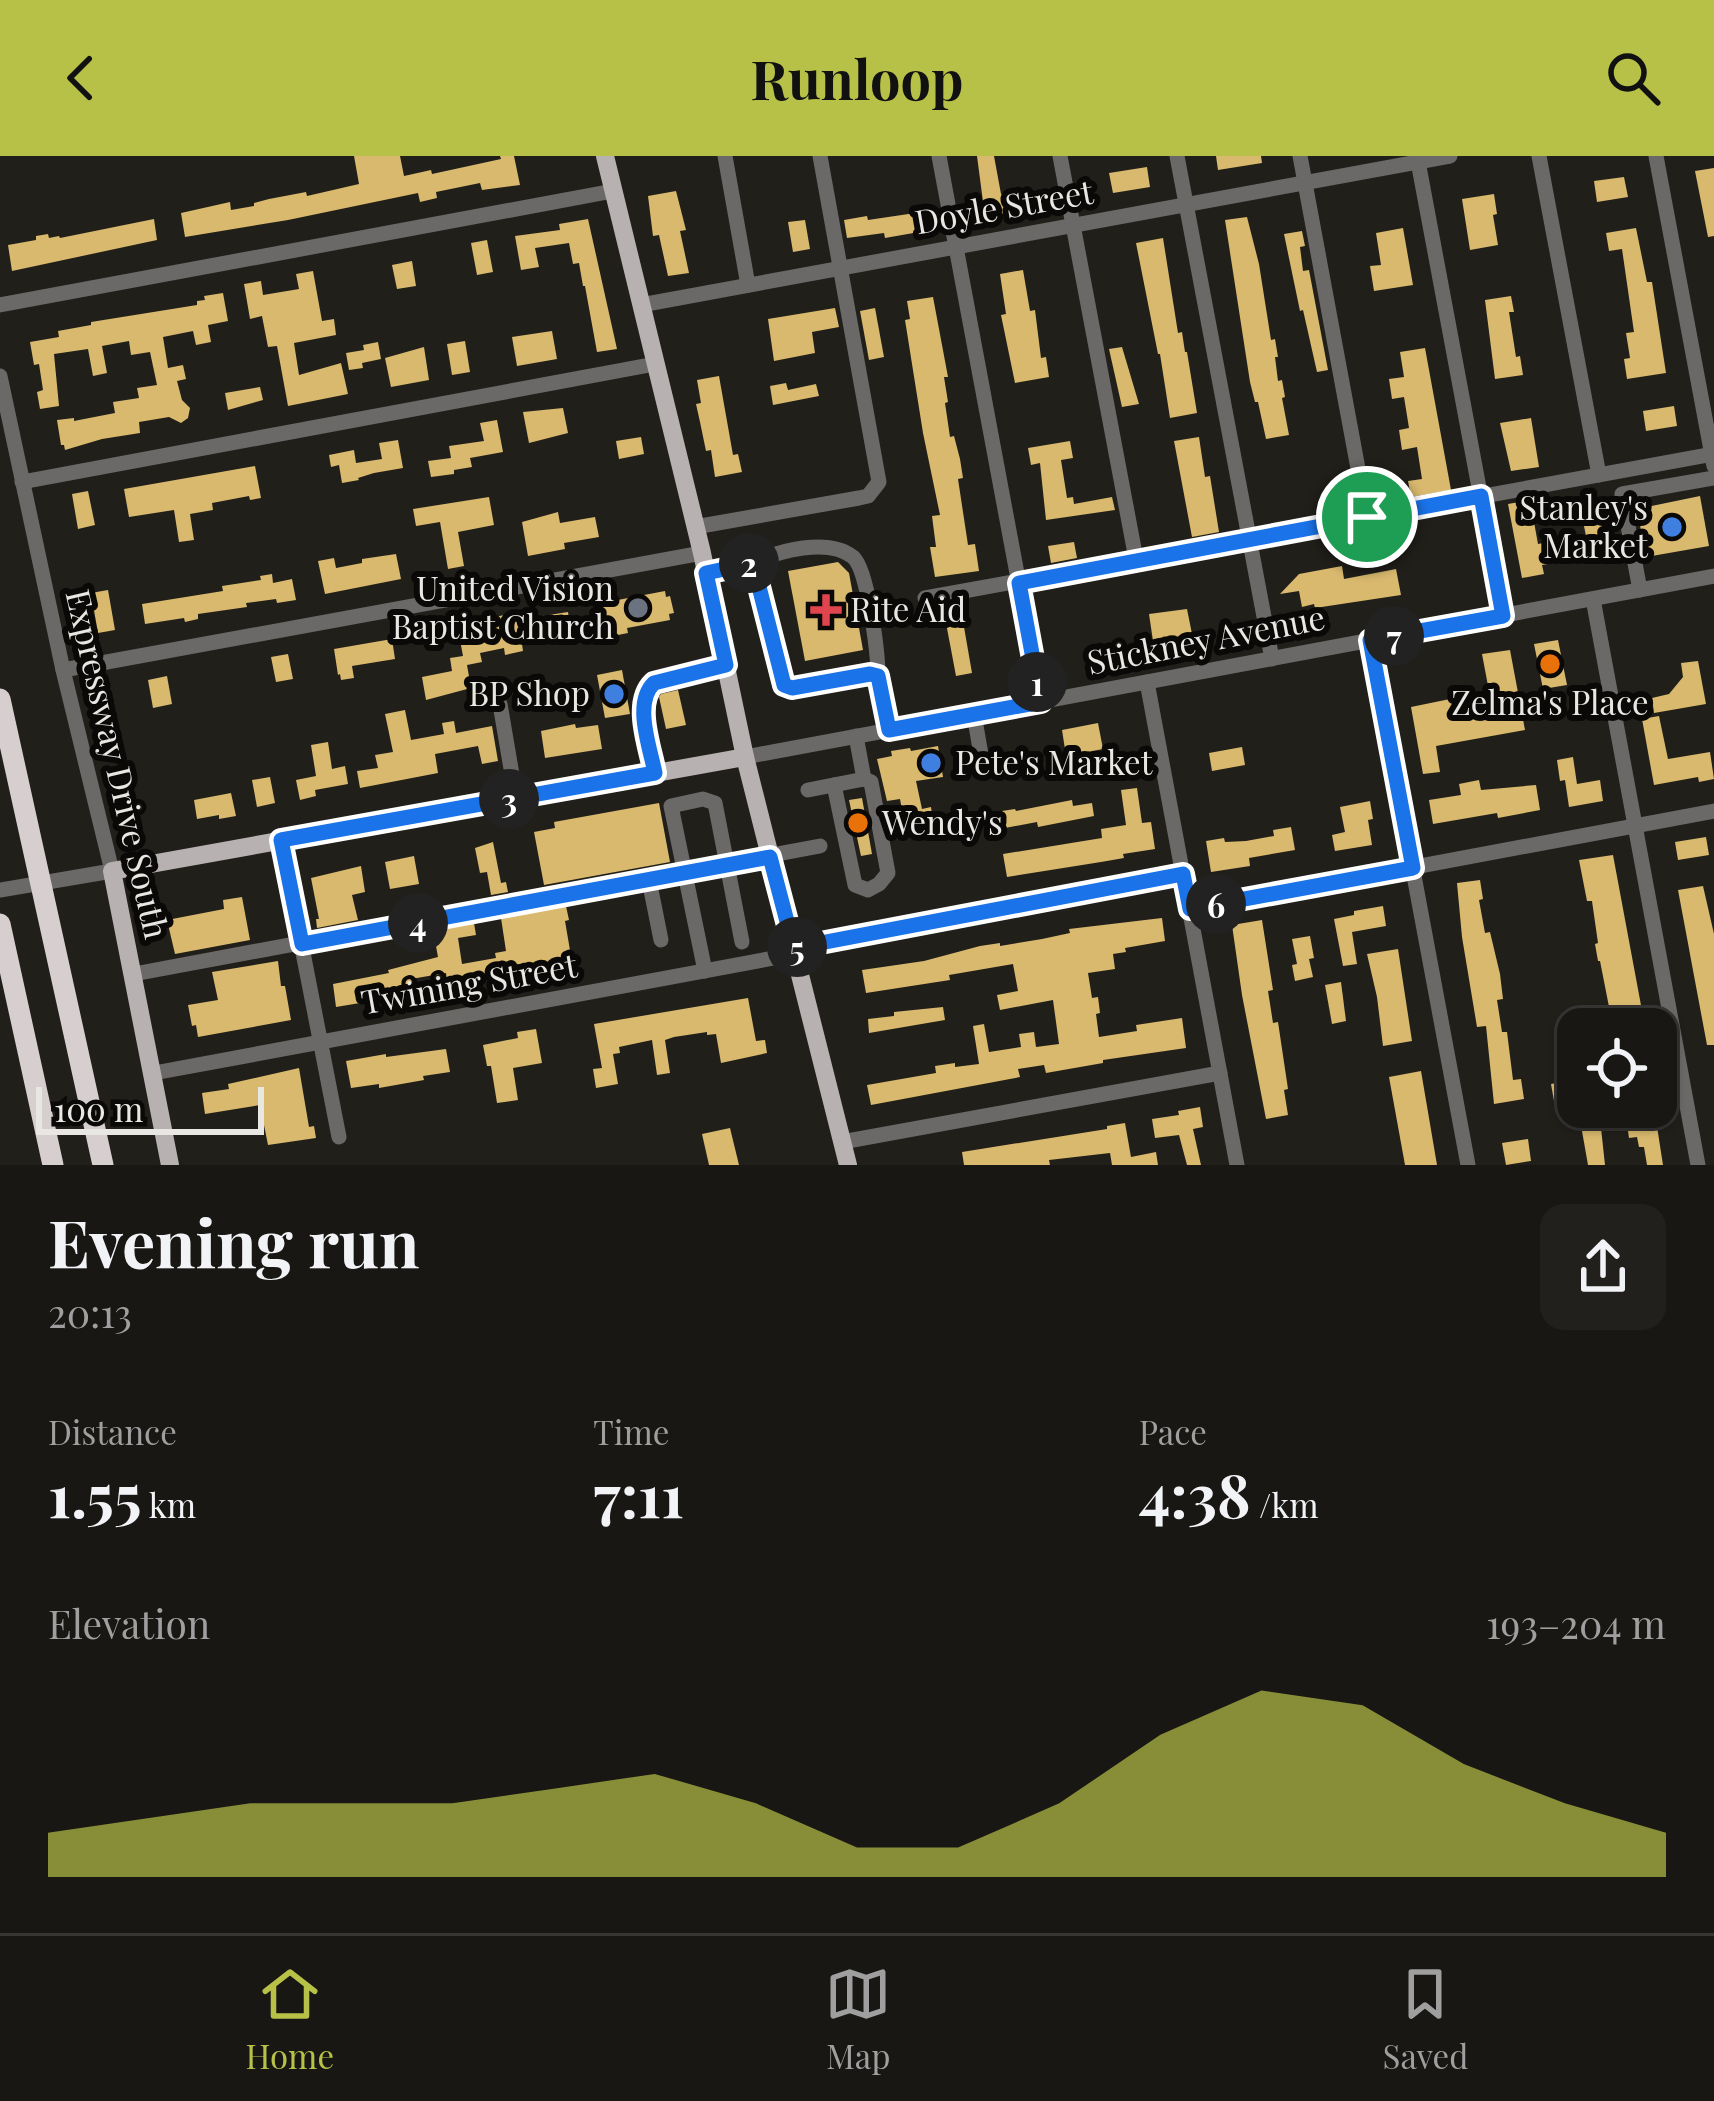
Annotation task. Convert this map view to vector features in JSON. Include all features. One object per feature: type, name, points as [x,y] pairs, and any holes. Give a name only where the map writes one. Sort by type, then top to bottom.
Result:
[{"type":"highway","points":[[0,699],[103,1165]]},
{"type":"highway","points":[[0,925],[53,1165]]},
{"type":"highway","points":[[58,956],[116,1165]]},
{"type":"main road","points":[[604,156],[848,1165]]},
{"type":"main road","name":"Stickney Avenue","points":[[112,871],[746,757]]},
{"type":"main road","name":"Expressway Drive South","points":[[112,871],[170,1165]]},
{"type":"street","points":[[725,156],[748,285]]},
{"type":"street","points":[[695,527],[859,498],[875,489],[879,474],[820,156]]},
{"type":"street","points":[[939,156],[1041,702]]},
{"type":"street","points":[[1060,156],[1136,559]]},
{"type":"street","points":[[1178,156],[1272,658]]},
{"type":"street","points":[[1300,156],[1367,517]]},
{"type":"street","name":"Doyle Street","points":[[641,305],[1450,156]]},
{"type":"street","points":[[1539,156],[1599,475]]},
{"type":"street","points":[[925,598],[1618,471],[1713,458],[1656,156]]},
{"type":"street","points":[[1418,159],[1503,616]]},
{"type":"street","points":[[0,305],[613,191]]},
{"type":"street","points":[[22,482],[655,364]]},
{"type":"street","name":"Expressway Drive South","points":[[0,376],[112,871]]},
{"type":"street","points":[[1618,471],[1640,590]]},
{"type":"street","points":[[1622,494],[1714,478]]},
{"type":"street","points":[[706,573],[811,548],[854,558],[862,572],[889,730]]},
{"type":"street","points":[[63,670],[701,553]]},
{"type":"street","points":[[753,563],[784,685],[792,688],[878,676]]},
{"type":"street","name":"Stickney Avenue","points":[[746,757],[1714,576]]},
{"type":"street","points":[[1593,599],[1698,1165]]},
{"type":"street","points":[[1370,640],[1468,1165]]},
{"type":"street","points":[[655,773],[644,714],[648,687],[726,665]]},
{"type":"street","points":[[1147,682],[1237,1165]]},
{"type":"street","points":[[500,704],[516,798]]},
{"type":"street","points":[[974,714],[984,772]]},
{"type":"street","points":[[856,736],[864,779]]},
{"type":"street","points":[[808,790],[864,779],[871,782],[887,873],[868,890],[855,885],[834,785]]},
{"type":"street","points":[[705,971],[671,806],[703,799],[715,803],[742,942]]},
{"type":"street","points":[[1190,909],[1714,811]]},
{"type":"street","points":[[281,840],[339,1137]]},
{"type":"street","points":[[134,974],[820,846]]},
{"type":"street","name":"Stickney Avenue","points":[[0,890],[112,871]]},
{"type":"street","name":"Twining Street","points":[[154,1073],[705,971],[1183,874]]},
{"type":"street","points":[[649,880],[661,940]]},
{"type":"street","points":[[842,1142],[1220,1073]]},
{"type":"building","points":[[354,156],[400,156],[404,176],[514,156],[520,185],[482,190],[480,183],[436,192],[437,198],[420,202],[418,193],[185,237],[181,213],[230,202],[231,210],[359,184]]},
{"type":"building","points":[[977,156],[994,156],[1001,194],[1016,192],[1019,212],[985,217]]},
{"type":"building","points":[[1216,156],[1261,156],[1262,163],[1218,170]]},
{"type":"building","points":[[1147,167],[1150,187],[1113,193],[1109,173]]},
{"type":"building","points":[[1714,168],[1714,236],[1708,237],[1695,171]]},
{"type":"building","points":[[1624,177],[1628,197],[1597,202],[1594,181]]},
{"type":"building","points":[[676,191],[686,230],[680,231],[689,273],[668,276],[659,235],[653,236],[648,196]]},
{"type":"building","points":[[1494,194],[1498,245],[1470,250],[1462,199]]},
{"type":"building","points":[[922,212],[925,231],[847,238],[844,220]]},
{"type":"building","points":[[1247,217],[1271,340],[1275,339],[1289,435],[1266,439],[1250,382],[1225,220]]},
{"type":"building","points":[[154,219],[157,240],[12,271],[8,245],[36,240],[36,236],[60,238]]},
{"type":"building","points":[[588,219],[617,349],[597,352],[585,286],[569,243],[535,248],[539,267],[521,270],[515,236],[560,230],[559,224]]},
{"type":"building","points":[[805,220],[810,249],[793,252],[788,222]]},
{"type":"building","points":[[1403,228],[1413,285],[1374,291],[1370,266],[1381,265],[1376,233]]},
{"type":"building","points":[[1636,228],[1647,282],[1652,282],[1666,373],[1627,379],[1626,333],[1634,332],[1622,249],[1609,251],[1606,233]]},
{"type":"building","points":[[1302,231],[1303,271],[1309,270],[1328,370],[1317,372],[1284,234]]},
{"type":"building","points":[[1163,238],[1197,413],[1170,418],[1136,243]]},
{"type":"building","points":[[487,240],[493,272],[477,275],[471,243]]},
{"type":"building","points":[[412,261],[416,286],[397,289],[392,265]]},
{"type":"building","points":[[1023,270],[1049,377],[1015,383],[1001,315],[1006,314],[1000,274]]},
{"type":"building","points":[[313,271],[322,321],[334,319],[336,335],[294,343],[299,375],[341,363],[348,394],[288,406],[277,346],[268,347],[262,316],[250,319],[244,284],[261,281],[263,295],[299,289],[296,274]]},
{"type":"building","points":[[223,293],[228,321],[208,325],[211,342],[196,345],[193,331],[163,337],[168,368],[183,365],[186,379],[177,381],[182,400],[190,408],[188,418],[181,423],[169,417],[139,422],[140,433],[65,450],[57,420],[115,413],[113,402],[139,398],[137,388],[157,385],[150,352],[131,355],[129,341],[102,346],[107,373],[93,376],[88,349],[54,354],[59,406],[40,409],[37,392],[43,390],[30,342],[59,337],[58,331],[91,322],[197,305],[204,296]]},
{"type":"building","points":[[1511,296],[1514,312],[1509,312],[1523,375],[1495,379],[1485,300]]},
{"type":"building","points":[[933,297],[948,377],[944,377],[950,437],[954,436],[963,478],[958,479],[968,545],[975,544],[979,571],[935,577],[932,516],[940,515],[905,320],[910,319],[907,301]]},
{"type":"building","points":[[835,308],[839,327],[812,332],[815,353],[774,361],[768,319]]},
{"type":"building","points":[[875,308],[884,357],[869,360],[860,311]]},
{"type":"building","points":[[552,331],[557,359],[517,366],[512,337]]},
{"type":"building","points":[[465,341],[470,372],[452,375],[447,344]]},
{"type":"building","points":[[378,342],[381,359],[349,370],[346,353]]},
{"type":"building","points":[[424,347],[429,380],[391,387],[385,358]]},
{"type":"building","points":[[1122,347],[1139,404],[1122,407],[1109,349]]},
{"type":"building","points":[[1425,348],[1451,490],[1411,497],[1408,481],[1422,479],[1417,447],[1402,450],[1399,430],[1409,428],[1404,397],[1392,399],[1389,379],[1404,377],[1400,352]]},
{"type":"building","points":[[719,376],[733,455],[738,454],[742,472],[715,477],[696,404],[701,403],[697,380]]},
{"type":"building","points":[[786,383],[788,390],[816,384],[819,396],[773,405],[770,386]]},
{"type":"building","points":[[260,387],[263,400],[228,410],[225,393]]},
{"type":"building","points":[[1674,406],[1677,426],[1646,431],[1643,411]]},
{"type":"building","points":[[563,408],[568,433],[529,443],[523,412]]},
{"type":"building","points":[[1531,418],[1539,467],[1511,471],[1500,423]]},
{"type":"building","points":[[497,420],[503,452],[470,458],[472,467],[431,477],[428,461],[451,458],[449,446],[484,441],[480,423]]},
{"type":"building","points":[[641,437],[644,454],[619,459],[616,441]]},
{"type":"building","points":[[1199,437],[1219,532],[1192,537],[1174,441]]},
{"type":"building","points":[[398,440],[403,468],[342,483],[339,465],[331,467],[329,455],[354,450],[356,463],[382,459],[379,443]]},
{"type":"building","points":[[1070,441],[1073,458],[1061,460],[1067,498],[1073,497],[1074,504],[1112,497],[1115,510],[1046,520],[1040,463],[1031,465],[1028,448]]},
{"type":"building","points":[[255,466],[261,498],[212,503],[213,510],[190,514],[194,540],[179,542],[174,510],[129,517],[124,489]]},
{"type":"building","points":[[88,491],[95,525],[78,529],[72,494]]},
{"type":"building","name":"Stanley's Market","points":[[1700,496],[1709,546],[1646,557],[1637,509]]},
{"type":"building","points":[[489,497],[494,525],[458,532],[464,566],[448,569],[440,522],[416,526],[413,509]]},
{"type":"building","points":[[1530,500],[1538,544],[1560,540],[1564,561],[1542,565],[1544,574],[1522,578],[1508,504]]},
{"type":"building","points":[[558,512],[560,523],[595,517],[599,537],[528,556],[522,522]]},
{"type":"building","points":[[1601,523],[1607,552],[1590,556],[1584,526]]},
{"type":"building","points":[[1074,542],[1077,558],[1051,563],[1048,546]]},
{"type":"building","points":[[396,554],[401,579],[325,594],[318,561],[334,558],[336,568]]},
{"type":"building","name":"Rite Aid","points":[[838,562],[849,573],[863,650],[805,661],[788,571]]},
{"type":"building","points":[[1342,566],[1344,579],[1396,569],[1401,595],[1315,608],[1314,604],[1302,607],[1299,591],[1280,594],[1299,574]]},
{"type":"building","points":[[272,574],[273,583],[292,579],[296,600],[246,603],[247,607],[198,614],[198,619],[185,622],[184,618],[145,624],[142,604],[223,591],[222,586]]},
{"type":"building","points":[[108,590],[115,630],[98,633],[91,593]]},
{"type":"building","points":[[665,591],[674,613],[669,614],[670,620],[627,628],[628,633],[608,637],[570,642],[569,636],[522,644],[523,651],[505,655],[504,648],[480,653],[482,662],[467,665],[471,688],[426,700],[422,677],[452,671],[450,658],[463,656],[457,624],[516,613],[517,620],[568,612],[570,625],[605,619],[602,603]]},
{"type":"building","points":[[960,604],[972,673],[956,676],[943,607]]},
{"type":"building","points":[[1187,609],[1192,634],[1153,641],[1149,614]]},
{"type":"building","points":[[392,639],[395,659],[352,666],[354,678],[341,680],[334,649]]},
{"type":"building","name":"Zelma's Place","points":[[1558,640],[1567,685],[1543,689],[1534,644]]},
{"type":"building","points":[[1510,650],[1525,730],[1436,746],[1440,772],[1423,774],[1411,707],[1489,691],[1482,654]]},
{"type":"building","points":[[288,654],[293,679],[276,682],[271,657]]},
{"type":"building","points":[[1698,661],[1706,704],[1654,713],[1652,698],[1669,694],[1683,677],[1681,663]]},
{"type":"building","name":"BP Shop","points":[[622,670],[630,714],[605,718],[597,675]]},
{"type":"building","points":[[167,676],[172,704],[153,708],[148,680]]},
{"type":"building","points":[[678,690],[686,725],[666,729],[659,697]]},
{"type":"building","points":[[405,710],[411,740],[444,734],[442,723],[454,721],[456,733],[492,726],[498,761],[482,764],[478,746],[435,754],[438,773],[360,788],[357,771],[378,768],[375,755],[393,752],[385,714]]},
{"type":"building","points":[[1659,716],[1668,759],[1710,752],[1714,779],[1654,785],[1642,719]]},
{"type":"building","points":[[1098,723],[1103,749],[1082,753],[1084,760],[1067,762],[1062,730]]},
{"type":"building","points":[[575,724],[576,728],[598,725],[602,749],[545,758],[541,731]]},
{"type":"building","points":[[328,742],[332,769],[345,766],[348,784],[315,790],[316,796],[300,800],[296,780],[316,776],[311,745]]},
{"type":"building","points":[[938,746],[943,777],[916,781],[922,809],[931,807],[933,822],[905,827],[900,799],[887,801],[877,759],[892,756],[891,751]]},
{"type":"building","points":[[1242,747],[1245,765],[1212,771],[1209,753]]},
{"type":"building","points":[[1573,757],[1577,784],[1600,780],[1603,801],[1569,807],[1557,760]]},
{"type":"building","points":[[270,777],[275,803],[257,807],[252,780]]},
{"type":"building","points":[[1479,780],[1481,790],[1536,785],[1540,810],[1433,824],[1429,800],[1461,795],[1459,784]]},
{"type":"building","points":[[1137,788],[1142,823],[1151,822],[1155,849],[1007,877],[1003,854],[1102,838],[1101,829],[1126,825],[1121,790]]},
{"type":"building","points":[[231,793],[236,816],[197,819],[194,800]]},
{"type":"building","points":[[862,798],[872,854],[861,856],[849,800]]},
{"type":"building","points":[[1072,800],[1073,806],[1092,803],[1094,816],[1005,828],[1002,811]]},
{"type":"building","points":[[1370,801],[1372,845],[1335,851],[1332,835],[1345,832],[1340,807]]},
{"type":"building","points":[[659,803],[670,862],[544,885],[534,832],[555,828],[554,822]]},
{"type":"building","points":[[1291,827],[1295,850],[1249,858],[1250,866],[1211,872],[1206,841],[1246,841]]},
{"type":"building","points":[[1706,837],[1709,855],[1678,860],[1675,842]]},
{"type":"building","points":[[493,842],[501,883],[506,882],[508,892],[491,895],[487,872],[480,873],[475,848]]},
{"type":"building","points":[[1613,855],[1642,1008],[1609,1008],[1595,944],[1592,901],[1587,901],[1579,860]]},
{"type":"building","points":[[414,856],[419,884],[390,889],[385,862]]},
{"type":"building","points":[[361,866],[365,892],[352,895],[358,920],[317,928],[311,878]]},
{"type":"building","points":[[1480,880],[1485,933],[1490,932],[1500,974],[1503,999],[1497,1000],[1502,1032],[1507,1032],[1513,1080],[1521,1079],[1524,1099],[1494,1104],[1486,1026],[1477,1027],[1457,883]]},
{"type":"building","points":[[1703,886],[1714,934],[1714,1045],[1707,1045],[1678,890]]},
{"type":"building","points":[[242,897],[250,940],[175,954],[167,920],[224,909],[223,900]]},
{"type":"building","points":[[566,906],[572,962],[472,980],[447,982],[446,973],[411,979],[414,994],[336,1007],[333,984],[438,957],[433,930],[474,923],[476,935],[458,938],[462,964],[496,958],[495,953],[506,951],[501,918]]},
{"type":"building","points":[[1383,906],[1386,926],[1352,932],[1357,964],[1343,966],[1334,919]]},
{"type":"building","points":[[1162,918],[1165,941],[1125,948],[1126,952],[1113,954],[1115,969],[1088,973],[1092,998],[1098,997],[1099,1037],[1182,1018],[1186,1048],[1046,1073],[1044,1065],[1018,1069],[1020,1077],[871,1105],[867,1085],[936,1073],[935,1066],[979,1064],[973,1026],[984,1024],[989,1052],[1021,1047],[1019,1034],[1034,1032],[1036,1047],[1059,1044],[1053,1000],[1000,1010],[997,995],[1018,991],[1013,964],[866,993],[862,970],[980,946],[1042,939],[1070,933],[1069,929]]},
{"type":"building","points":[[1262,920],[1273,990],[1268,991],[1288,1089],[1284,1090],[1288,1115],[1266,1119],[1232,925]]},
{"type":"building","points":[[1310,936],[1313,977],[1295,981],[1292,939]]},
{"type":"building","points":[[1398,949],[1412,1041],[1383,1046],[1367,954]]},
{"type":"building","points":[[278,961],[291,1020],[198,1037],[188,1005],[218,1000],[212,972]]},
{"type":"building","points":[[1341,982],[1346,1021],[1332,1024],[1325,985]]},
{"type":"building","points":[[748,998],[756,1041],[765,1040],[767,1053],[721,1063],[716,1034],[674,1037],[665,1040],[670,1073],[657,1075],[652,1040],[619,1047],[620,1053],[613,1054],[618,1084],[596,1088],[593,1069],[602,1068],[594,1024]]},
{"type":"building","points":[[943,1007],[945,1020],[869,1033],[868,1019]]},
{"type":"building","points":[[536,1029],[542,1063],[513,1068],[518,1100],[497,1103],[483,1045]]},
{"type":"building","points":[[446,1049],[450,1072],[379,1088],[379,1084],[351,1088],[346,1061]]},
{"type":"building","points":[[299,1068],[309,1127],[314,1126],[316,1138],[268,1145],[260,1105],[205,1114],[202,1093]]},
{"type":"building","points":[[1421,1071],[1437,1165],[1405,1165],[1389,1077]]},
{"type":"building","points":[[1200,1107],[1203,1127],[1193,1129],[1201,1165],[1187,1165],[1179,1135],[1155,1138],[1152,1119]]},
{"type":"building","points":[[1125,1123],[1131,1157],[1156,1152],[1158,1165],[1112,1165],[1110,1153],[1049,1160],[1050,1165],[964,1165],[962,1152]]},
{"type":"building","points":[[730,1128],[739,1165],[709,1165],[702,1134]]},
{"type":"building","points":[[1601,1128],[1605,1165],[1588,1165],[1582,1131]]},
{"type":"building","points":[[1628,1128],[1657,1128],[1663,1165],[1647,1165],[1644,1147],[1639,1147],[1637,1137],[1629,1138]]},
{"type":"building","points":[[1528,1139],[1531,1161],[1506,1165],[1502,1143]]},
{"type":"place","name":"Stanley's Market","points":[[1672,527]]},
{"type":"place","name":"United Vision Baptist Church","points":[[638,608]]},
{"type":"place","name":"Rite Aid","points":[[826,610]]},
{"type":"place","name":"Zelma's Place","points":[[1550,664]]},
{"type":"place","name":"BP Shop","points":[[614,694]]},
{"type":"place","name":"Pete's Market","points":[[931,763]]},
{"type":"place","name":"Wendy's","points":[[858,823]]},
{"type":"route","points":[[1481,496],[1503,616],[1370,640],[1413,868],[1190,909],[1183,874],[794,948],[770,857],[302,944],[281,840],[655,773],[644,714],[648,687],[726,665],[706,573],[753,563],[784,685],[792,688],[878,676],[889,730],[1041,702],[1019,583],[1367,517],[1481,496]]}]
